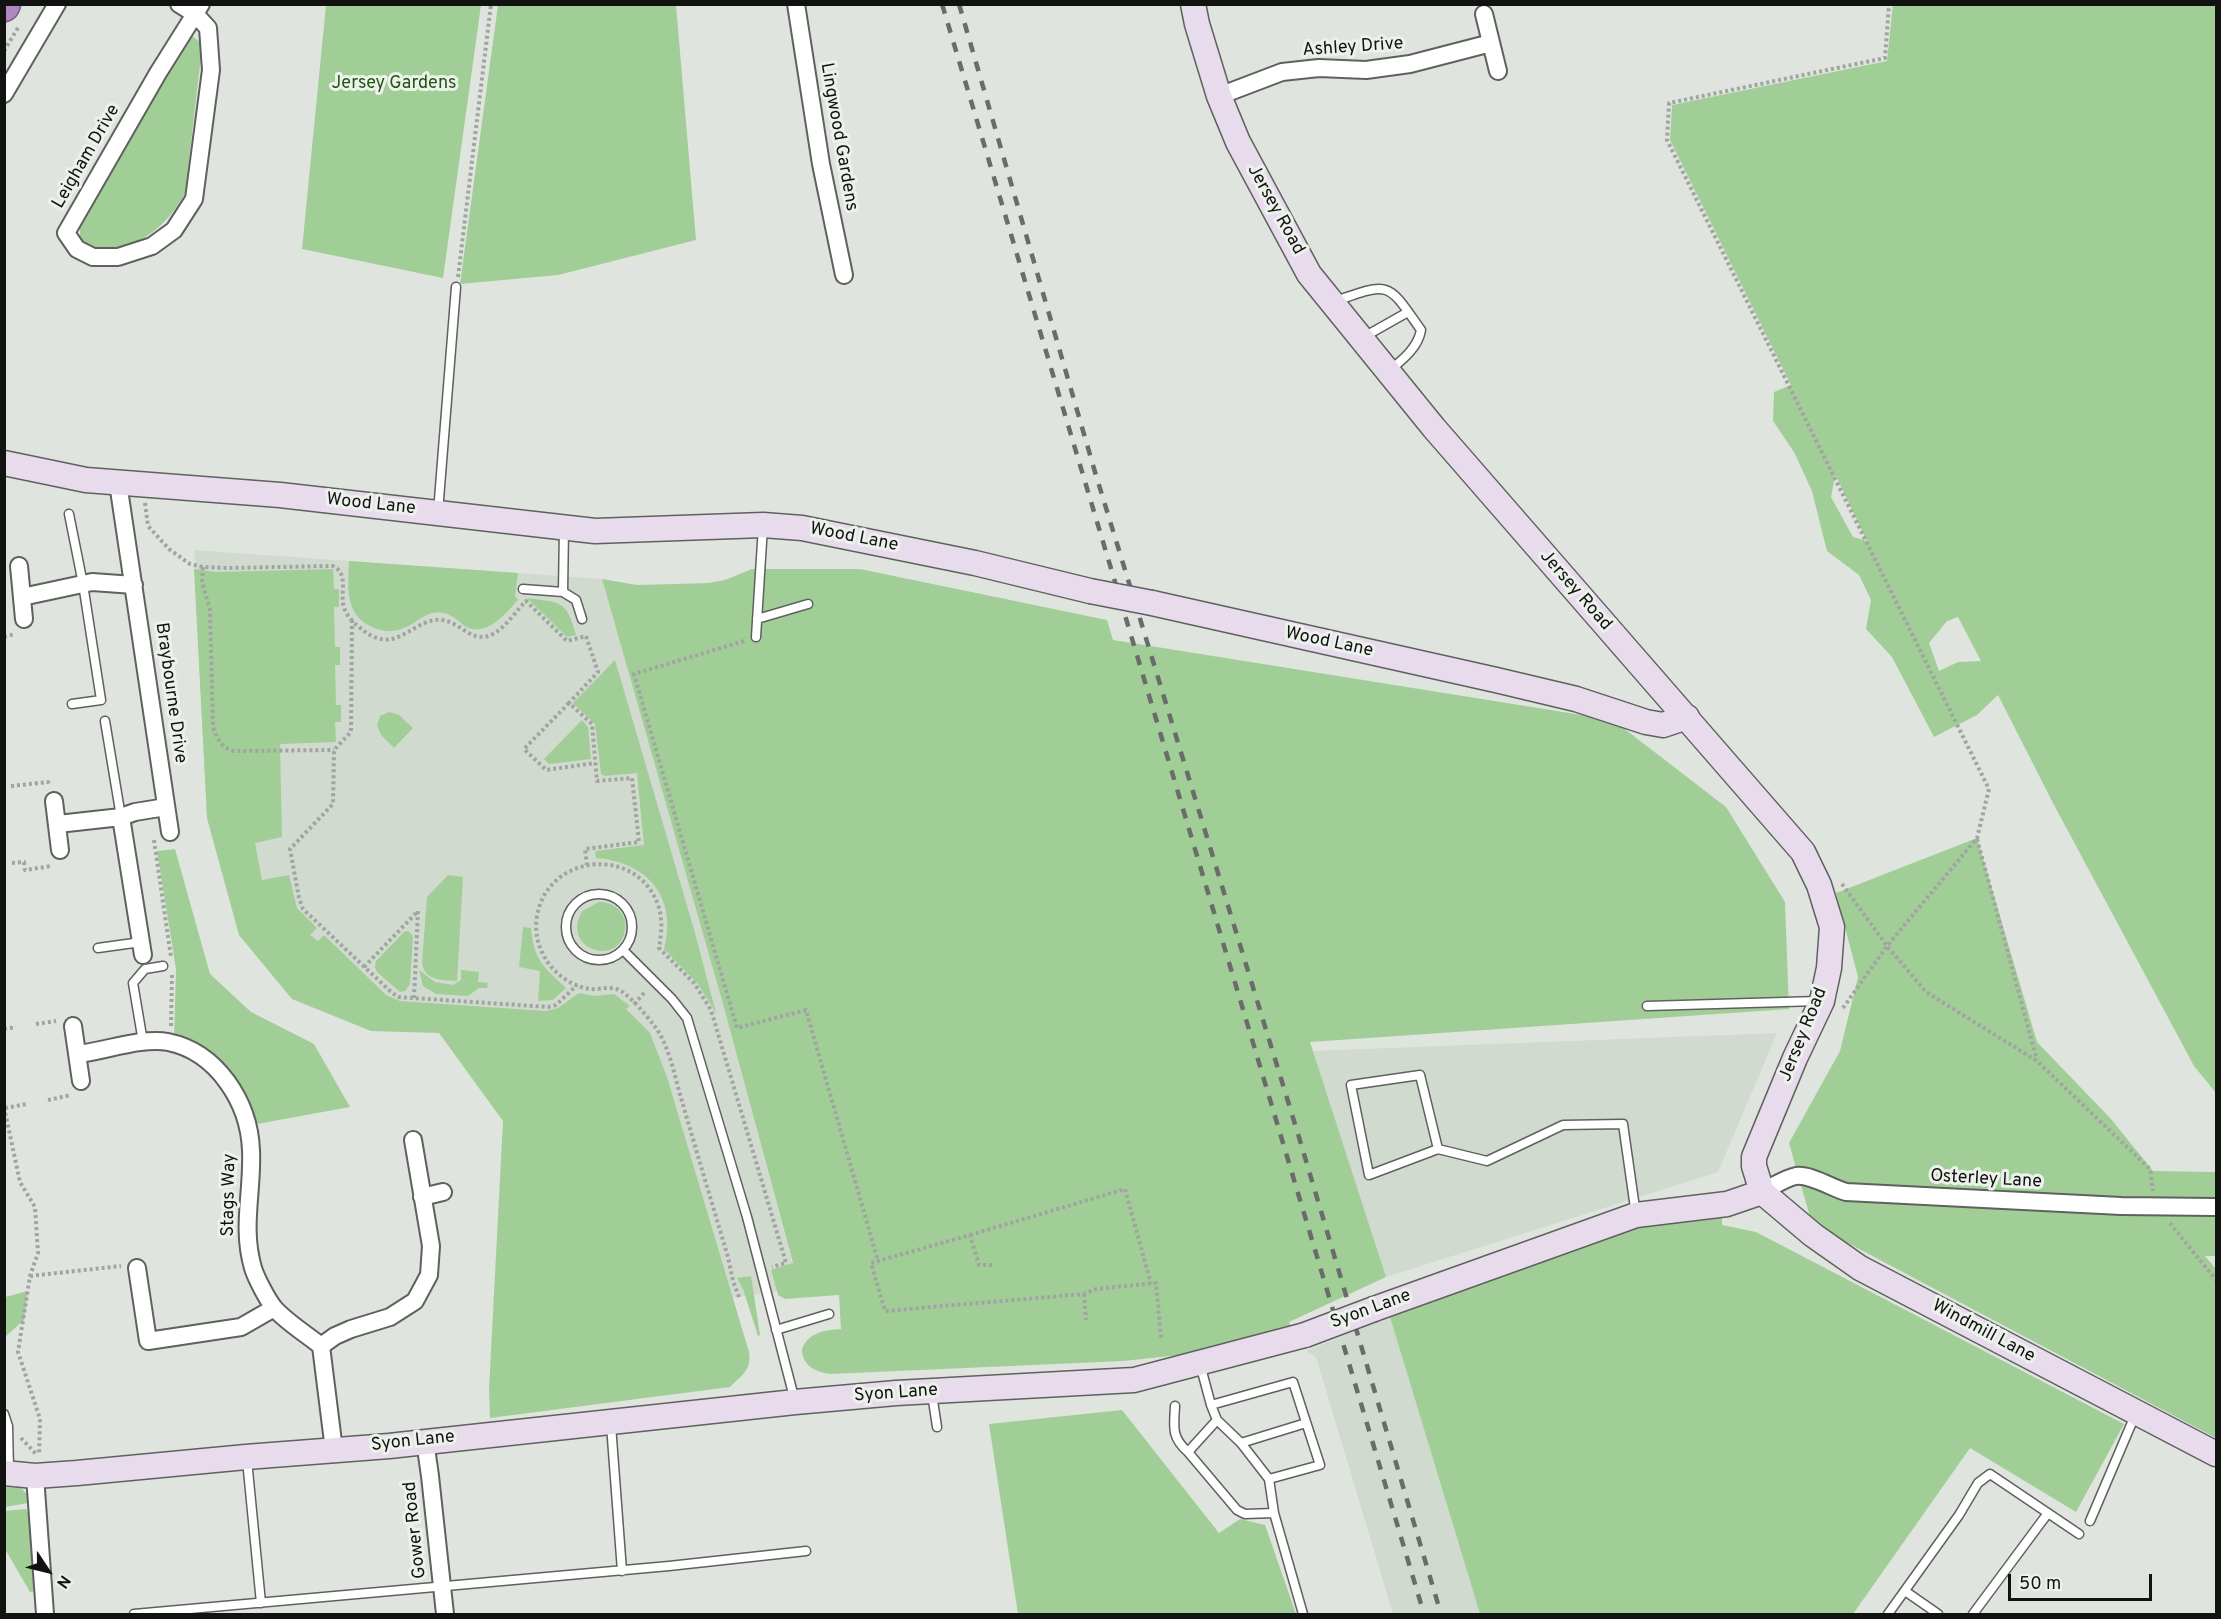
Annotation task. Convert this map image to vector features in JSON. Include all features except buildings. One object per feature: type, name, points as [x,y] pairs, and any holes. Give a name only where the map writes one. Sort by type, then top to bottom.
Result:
[{"type":"street","points":[[4,94],[57,4]]},
{"type":"street","name":"Leigham Drive","points":[[179,4],[198,9],[208,28],[211,70],[194,199],[174,230],[152,246],[118,257],[93,257],[76,249],[66,233],[158,73],[198,9]]},
{"type":"street","name":"Lingwood Gardens","points":[[796,4],[821,165],[844,275]]},
{"type":"street","name":"Jersey Road","points":[[1193,4],[1219,96],[1238,142],[1309,274],[1434,428],[1803,852],[1818,885],[1832,927],[1829,968],[1831,1007],[1795,1058],[1754,1157],[1754,1166],[1762,1192]]},
{"type":"street","points":[[1484,14],[1498,71]]},
{"type":"street","name":"Ashley Drive","points":[[1219,96],[1282,72],[1319,68],[1366,70],[1410,64],[1491,43]]},
{"type":"street","name":"Wood Lane","points":[[4,463],[86,480],[280,495],[595,531],[763,525],[802,528],[975,563],[1090,591],[1496,680],[1576,699],[1646,722],[1663,725],[1687,717]]},
{"type":"street","name":"Braybourne Drive","points":[[118,483],[134,585],[158,808],[170,832]]},
{"type":"street","points":[[19,566],[24,619]]},
{"type":"street","points":[[22,597],[92,582],[134,585]]},
{"type":"street","points":[[54,801],[60,850]]},
{"type":"street","points":[[58,824],[121,817],[158,808]]},
{"type":"street","points":[[121,817],[142,949]]},
{"type":"street","points":[[73,1026],[81,1081]]},
{"type":"street","name":"Stags Way","points":[[78,1054],[143,1043],[166,1042],[187,1048],[208,1059],[226,1079],[238,1101],[246,1123],[251,1149],[246,1235],[254,1270],[274,1308],[321,1346]]},
{"type":"street","points":[[334,1450],[321,1346],[351,1329],[390,1317],[415,1300],[429,1275],[431,1246],[412,1140]]},
{"type":"street","name":"Osterley Lane","points":[[1762,1192],[1796,1176],[1806,1176],[1846,1192],[2215,1207]]},
{"type":"street","points":[[422,1197],[443,1192]]},
{"type":"street","name":"Syon Lane","points":[[7,1473],[37,1466],[246,1457],[389,1446],[795,1402],[932,1391],[1134,1380],[1305,1335],[1374,1308],[1636,1215],[1718,1206],[1762,1192]]},
{"type":"street","name":"Windmill Lane","points":[[1762,1192],[1813,1235],[1860,1268],[2217,1454]]},
{"type":"street","points":[[137,1268],[148,1341],[242,1327],[274,1308]]},
{"type":"street","name":"Gower Road","points":[[425,1441],[445,1614]]},
{"type":"street","points":[[37,1466],[45,1614]]},
{"type":"lane","points":[[438,513],[456,286]]},
{"type":"lane","points":[[1332,302],[1379,288],[1390,290],[1421,330],[1420,338],[1407,356],[1389,371]]},
{"type":"lane","points":[[1362,338],[1408,312]]},
{"type":"lane","points":[[69,514],[83,584],[101,700],[72,704]]},
{"type":"lane","points":[[756,637],[763,525]]},
{"type":"lane","points":[[563,592],[564,528]]},
{"type":"lane","points":[[523,589],[563,592],[576,600],[582,619]]},
{"type":"lane","points":[[757,619],[808,604]]},
{"type":"lane","points":[[105,722],[121,817]]},
{"type":"lane","points":[[590,894],[612,895],[621,901],[628,909],[633,931],[630,941],[623,950],[614,957],[592,960],[573,948],[566,927],[567,916],[572,906],[590,894]]},
{"type":"lane","points":[[98,948],[142,949]]},
{"type":"lane","points":[[623,950],[672,999],[687,1018],[747,1217],[795,1402]]},
{"type":"lane","points":[[143,1043],[133,983],[145,969],[163,966]]},
{"type":"lane","points":[[1647,1006],[1831,1007]]},
{"type":"lane","points":[[1438,1149],[1420,1075],[1351,1085],[1369,1175],[1438,1149],[1487,1161],[1563,1125],[1623,1124],[1636,1215]]},
{"type":"lane","points":[[776,1329],[829,1314]]},
{"type":"lane","points":[[1200,1364],[1217,1420],[1240,1443],[1269,1479],[1274,1513],[1303,1614]]},
{"type":"lane","points":[[1211,1405],[1293,1382],[1320,1465],[1269,1479]]},
{"type":"lane","points":[[932,1391],[937,1427]]},
{"type":"lane","points":[[1175,1406],[1174,1431],[1178,1443],[1237,1510],[1245,1514],[1274,1513]]},
{"type":"lane","points":[[2090,1521],[2136,1413]]},
{"type":"lane","points":[[4,1414],[8,1426],[7,1473]]},
{"type":"lane","points":[[1188,1452],[1217,1420]]},
{"type":"lane","points":[[611,1422],[622,1571]]},
{"type":"lane","points":[[1240,1443],[1306,1423]]},
{"type":"lane","points":[[246,1457],[261,1603]]},
{"type":"lane","points":[[1888,1614],[1959,1515],[1978,1483],[1990,1474],[2079,1534]]},
{"type":"lane","points":[[1973,1614],[2048,1513]]},
{"type":"lane","points":[[134,1614],[622,1571],[806,1551]]},
{"type":"lane","points":[[1905,1590],[1938,1614]]},
{"type":"path","points":[[456,286],[491,4]]},
{"type":"path","points":[[1831,1007],[1887,946],[1977,838],[1989,789],[1667,140],[1669,103],[1885,58],[1889,4]]},
{"type":"path","points":[[142,485],[148,526],[177,556],[190,564],[202,567],[333,566],[341,572],[343,606],[352,620],[369,634],[382,639],[396,638],[430,620],[444,620],[457,625],[469,635],[483,637],[493,634],[526,601],[567,641],[586,636],[598,672],[524,749],[546,770],[596,763]]},
{"type":"path","points":[[202,567],[202,582],[210,610],[213,727],[216,736],[226,749],[234,751],[334,750]]},
{"type":"path","points":[[352,620],[351,732],[334,750],[333,804],[290,849],[303,909],[394,995],[548,1007],[556,1005],[577,985]]},
{"type":"path","points":[[756,637],[634,674],[737,1028],[806,1010],[878,1261]]},
{"type":"path","points":[[569,703],[592,724],[597,781],[632,778],[639,842],[585,849],[587,865]]},
{"type":"path","points":[[11,786],[48,782],[54,801]]},
{"type":"path","points":[[158,808],[171,958]]},
{"type":"path","points":[[1977,838],[2037,1061]]},
{"type":"path","points":[[12,863],[24,862],[25,870],[63,864],[60,850]]},
{"type":"path","points":[[739,1297],[732,1281],[728,1257],[670,1063],[659,1034],[645,1014],[621,991],[611,988],[591,989],[572,984],[555,972],[543,956],[537,937],[536,917],[543,898],[555,881],[572,869],[593,863],[615,865],[634,874],[650,889],[659,908],[662,930],[658,948],[694,983],[711,1010],[786,1263],[760,1271]]},
{"type":"path","points":[[1836,875],[1887,946],[1926,992],[2037,1061],[2150,1169],[2156,1206],[2217,1280]]},
{"type":"path","points":[[364,967],[418,911],[414,998]]},
{"type":"path","points":[[166,1042],[171,1029],[172,969]]},
{"type":"path","points":[[4,1029],[16,1027]]},
{"type":"path","points":[[27,1104],[5,1108],[20,1182],[35,1207],[38,1254],[30,1276],[18,1352],[40,1419],[37,1466]]},
{"type":"path","points":[[1151,1284],[1125,1189],[871,1263],[885,1311],[1084,1294],[1096,1289],[1151,1284],[1156,1283],[1161,1338]]},
{"type":"path","points":[[970,1235],[979,1265],[992,1265]]},
{"type":"path","points":[[30,1276],[87,1272],[134,1264],[137,1268]]},
{"type":"path","points":[[1084,1294],[1086,1320]]},
{"type":"path","points":[[15,1327],[20,1332]]},
{"type":"path","points":[[18,1433],[37,1466]]},
{"type":"path","points":[[37,1466],[48,1456]]},
{"type":"shaded area","points":[[194,550],[602,579],[723,1004],[799,1288],[732,1298],[740,1327],[509,1121],[485,1033],[371,1031],[292,999],[239,935],[207,818]]},
{"type":"shaded area","points":[[1777,1033],[1718,1172],[1386,1277],[1312,1051]]},
{"type":"shaded area","points":[[1390,1317],[1480,1614],[1393,1614],[1316,1357],[1306,1351]]},
{"type":"green space","points":[[1893,4],[2216,5],[2216,1093],[2194,1066],[2053,803],[1998,695],[1977,715],[1934,737],[1892,657],[1866,629],[1871,600],[1859,575],[1827,551],[1812,491],[1794,452],[1773,421],[1774,392],[1791,385],[1670,140],[1672,105],[1887,61]],"holes":[[[1836,476],[1867,541],[1853,537],[1831,497]],[[1958,617],[1981,661],[1958,662],[1939,671],[1929,643],[1947,621]]]},
{"type":"green space","name":"Jersey Gardens","points":[[326,5],[481,5],[443,278],[302,249]]},
{"type":"green space","points":[[498,5],[676,5],[696,240],[558,275],[460,284]]},
{"type":"green space","points":[[191,35],[201,43],[201,56],[185,193],[167,219],[132,244],[102,249],[86,248],[80,241],[80,224]]},
{"type":"green space","points":[[349,561],[518,573],[515,596],[518,600],[486,628],[470,628],[449,615],[433,613],[401,629],[381,630],[362,620],[352,606],[348,589]]},
{"type":"green space","points":[[194,569],[216,572],[333,569],[334,589],[339,589],[339,607],[334,607],[335,647],[340,647],[340,665],[335,665],[336,705],[341,705],[341,722],[335,722],[336,742],[280,744],[282,837],[255,843],[262,880],[289,875],[297,908],[317,928],[310,935],[318,941],[324,935],[386,995],[400,1001],[546,1011],[558,1008],[579,993],[595,996],[614,994],[630,1006],[626,1009],[650,1033],[667,1077],[749,1352],[747,1368],[730,1387],[490,1418],[489,1389],[503,1121],[439,1033],[371,1031],[292,999],[239,935],[207,818]]},
{"type":"green space","points":[[752,569],[860,569],[1107,620],[1113,640],[1613,720],[1726,807],[1785,902],[1789,1009],[1310,1042],[1386,1277],[1289,1322],[1291,1328],[1189,1354],[1123,1361],[830,1374],[819,1372],[810,1367],[804,1359],[802,1349],[813,1335],[823,1331],[841,1329],[839,1295],[785,1299],[778,1295],[771,1270],[793,1263],[723,1004],[602,579],[637,585],[709,583],[725,580]]},
{"type":"green space","points":[[527,598],[555,602],[560,605],[569,615],[576,635],[567,637]]},
{"type":"green space","points":[[615,660],[695,933],[716,1013],[698,984],[664,949],[667,930],[666,913],[662,898],[654,885],[644,875],[630,867],[596,858],[595,851],[644,845],[637,773],[605,776],[601,774],[595,724],[573,703]]},
{"type":"green space","points":[[389,712],[399,715],[413,728],[394,748],[381,735],[377,725],[380,716]]},
{"type":"green space","points":[[582,720],[588,727],[591,759],[549,764],[544,759]]},
{"type":"green space","points":[[1977,838],[2037,1042],[2111,1119],[2153,1171],[2216,1172],[2216,1256],[2205,1256],[2216,1269],[2216,1438],[1812,1224],[1789,1143],[1840,1051],[1858,977],[1836,893]]},
{"type":"green space","points":[[175,849],[210,974],[251,1012],[314,1044],[350,1107],[257,1124],[237,1084],[210,1052],[174,1039],[176,969],[157,851]]},
{"type":"green space","points":[[448,875],[463,877],[457,981],[439,980],[430,976],[423,968],[422,962],[427,897]]},
{"type":"green space","points":[[599,902],[616,907],[625,920],[624,934],[619,944],[611,950],[592,949],[578,935],[577,924],[582,911]]},
{"type":"green space","points":[[523,927],[531,928],[532,939],[541,962],[566,988],[553,1000],[538,1001],[540,971],[519,967]]},
{"type":"green space","points":[[408,931],[413,936],[410,984],[405,991],[400,992],[377,972],[375,967],[376,961],[404,932]]},
{"type":"green space","points":[[419,970],[435,982],[453,985],[461,980],[461,970],[479,972],[478,982],[488,983],[487,988],[479,988],[468,996],[436,994],[423,986]]},
{"type":"green space","points":[[1672,1218],[1722,1218],[1722,1225],[1756,1232],[2124,1424],[2076,1512],[1970,1448],[1853,1614],[1480,1614],[1390,1317],[1621,1231]]},
{"type":"green space","points":[[751,1276],[760,1335],[758,1336],[743,1289],[737,1278]]},
{"type":"green space","points":[[28,1291],[24,1320],[5,1337],[5,1297]]},
{"type":"green space","points":[[1122,1410],[1219,1533],[1240,1519],[1265,1525],[1296,1614],[1018,1614],[989,1424]]},
{"type":"green space","points":[[4,1487],[21,1488],[27,1494],[28,1503],[5,1507]]},
{"type":"green space","points":[[26,1509],[32,1521],[38,1591],[30,1592],[5,1549],[4,1511]]},
{"type":"railway","points":[[942,4],[1424,1614]]},
{"type":"railway","points":[[959,4],[1095,472],[1298,1134],[1441,1614]]}]
